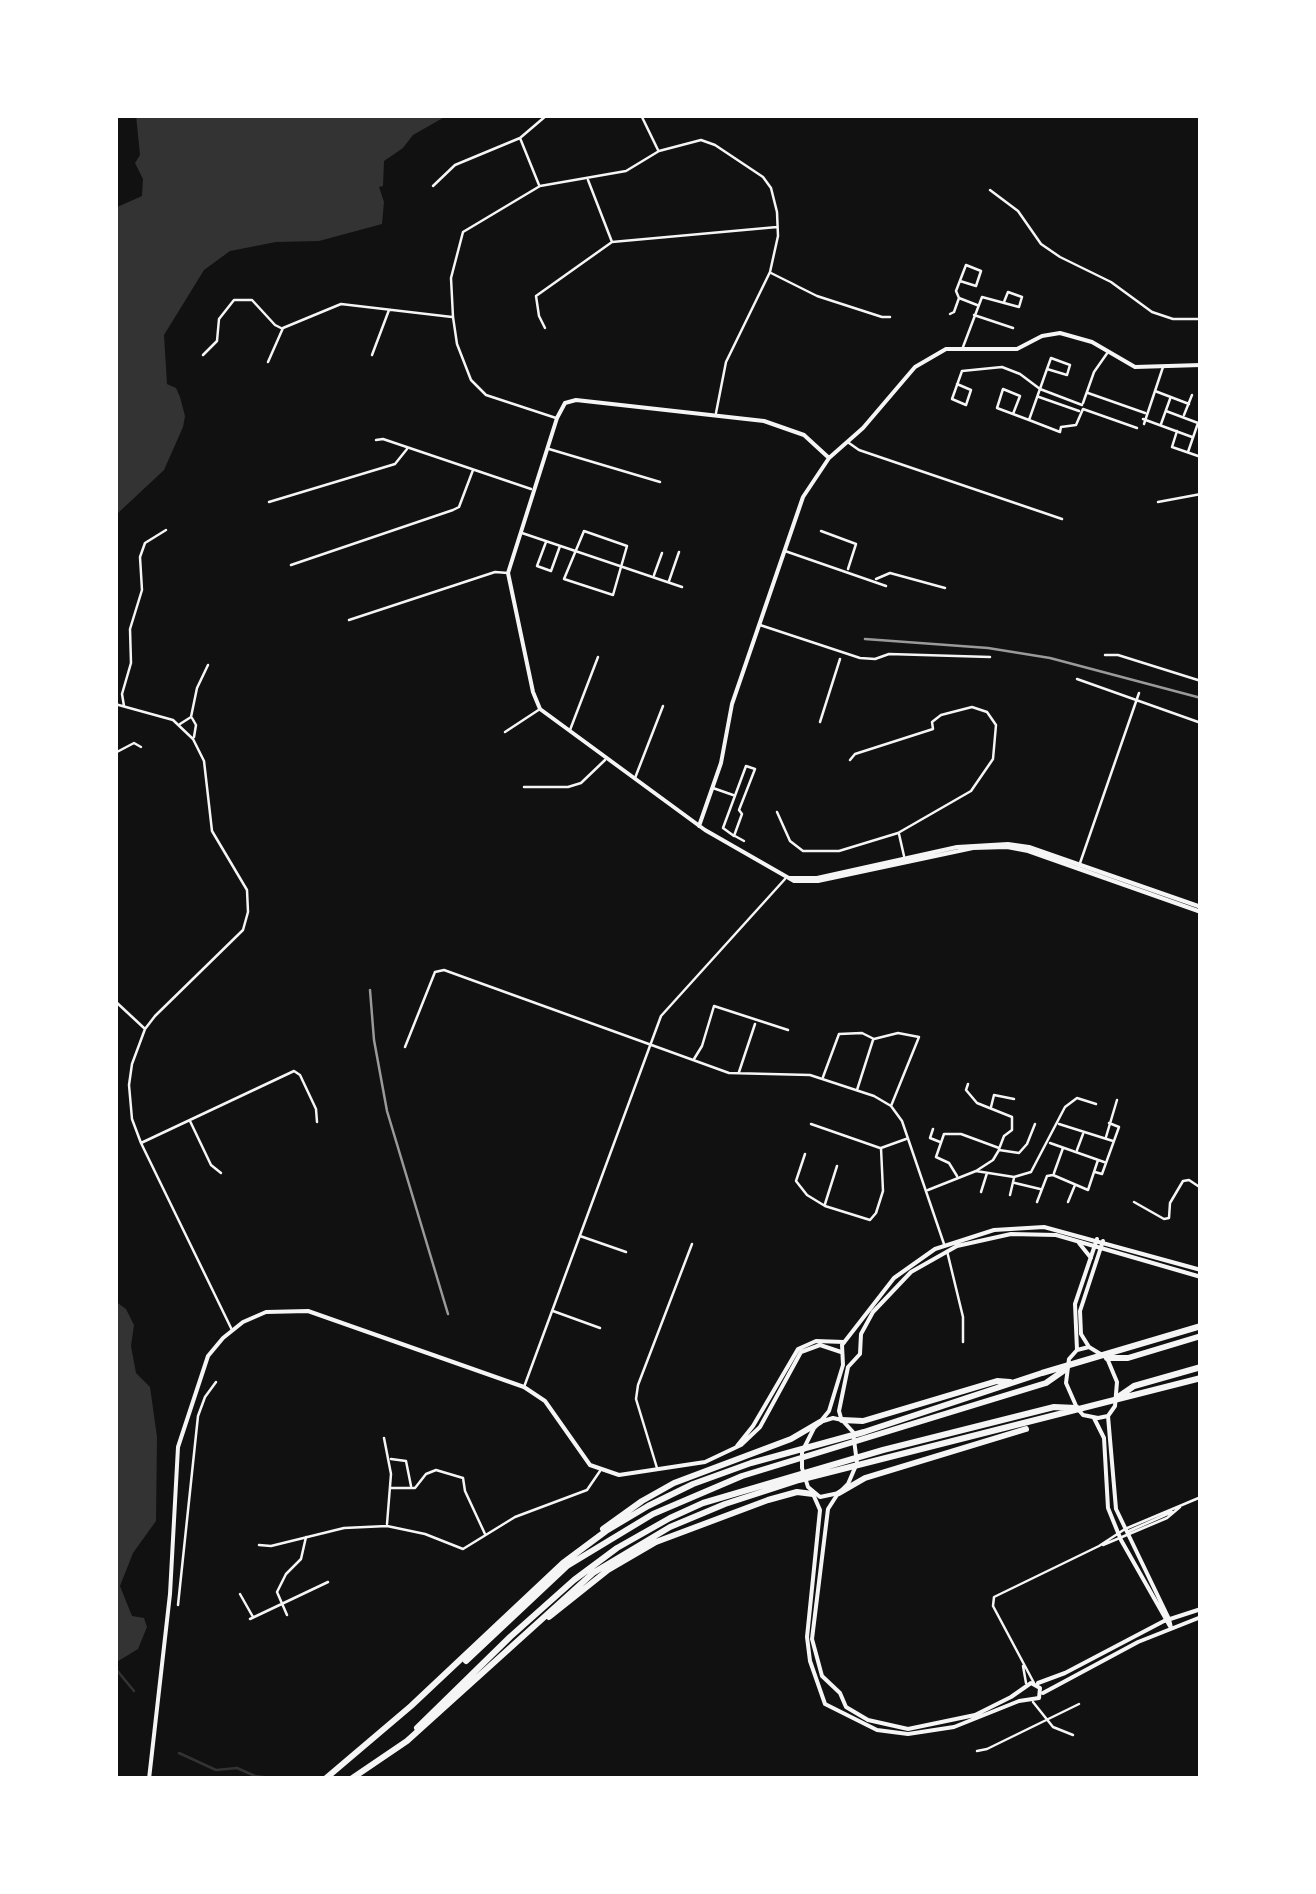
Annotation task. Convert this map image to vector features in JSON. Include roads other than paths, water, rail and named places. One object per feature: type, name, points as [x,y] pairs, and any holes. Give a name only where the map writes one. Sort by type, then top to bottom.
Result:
[{"type":"highway","points":[[583,1548],[648,1506],[707,1478],[1201,1326]]},
{"type":"highway","points":[[1108,1358],[1128,1358],[1201,1336]]},
{"type":"highway","points":[[1118,1398],[1134,1386],[1201,1368]]},
{"type":"highway","points":[[404,1713],[416,1707],[567,1566],[652,1514],[742,1476],[1025,1389],[1054,1379],[1066,1370]]},
{"type":"highway","points":[[351,1779],[408,1741],[594,1573],[670,1526],[799,1480],[1201,1378]]},
{"type":"highway","points":[[842,1420],[863,1421],[997,1381],[1016,1382]]},
{"type":"highway","points":[[408,1741],[424,1720],[553,1599],[604,1557],[658,1525],[703,1503],[883,1450],[1059,1406],[1077,1408]]},
{"type":"highway","points":[[839,1492],[865,1478],[1068,1414]]},
{"type":"highway","points":[[325,1779],[404,1713],[515,1606],[615,1519],[658,1492],[705,1470],[792,1440],[820,1422]]},
{"type":"highway","points":[[521,1640],[608,1570],[656,1542],[768,1500],[811,1490]]},
{"type":"street","points":[[432,186],[454,165],[520,138],[547,115]]},
{"type":"street","points":[[642,115],[659,151]]},
{"type":"street","points":[[520,138],[540,186]]},
{"type":"street","points":[[558,418],[489,396],[476,388],[456,342],[451,278],[463,232],[540,186],[626,171],[659,151],[706,141],[747,165],[771,188],[778,228],[770,272],[726,362],[716,415]]},
{"type":"street","points":[[588,178],[612,242]]},
{"type":"street","points":[[990,190],[1018,211],[1041,244],[1060,258],[1111,282],[1152,312],[1173,320],[1201,319]]},
{"type":"street","points":[[545,328],[536,296],[612,242],[778,228]]},
{"type":"street","points":[[950,314],[959,298],[956,291],[966,265],[980,271],[976,286],[960,281]]},
{"type":"street","points":[[770,272],[818,296],[882,318],[890,316]]},
{"type":"street","points":[[962,347],[984,296],[1004,302]]},
{"type":"street","points":[[959,298],[978,306]]},
{"type":"street","points":[[202,355],[216,340],[220,319],[234,300],[252,300],[275,326],[283,328],[341,304],[454,317]]},
{"type":"street","points":[[372,355],[390,309]]},
{"type":"street","points":[[973,314],[1014,328]]},
{"type":"street","points":[[268,362],[283,328]]},
{"type":"street","points":[[699,826],[721,764],[732,704],[803,497],[829,458],[923,360],[946,349],[962,347],[1016,349],[1042,336],[1060,333],[1084,338],[1128,365],[1201,365]]},
{"type":"street","points":[[1058,438],[1061,427],[1076,424],[1086,392],[1108,352]]},
{"type":"street","points":[[1029,420],[1038,397],[1047,368],[1051,358],[1070,365],[1067,375],[1047,368]]},
{"type":"street","points":[[1144,418],[1164,366]]},
{"type":"street","points":[[958,384],[972,390],[966,405],[952,400],[958,384],[964,370],[1000,367],[1081,408],[1137,428]]},
{"type":"street","points":[[1014,414],[1020,396],[1003,389],[997,408],[1060,432]]},
{"type":"street","points":[[1154,391],[1188,404]]},
{"type":"street","points":[[1086,392],[1193,437]]},
{"type":"street","points":[[1183,417],[1192,395]]},
{"type":"street","points":[[1038,397],[1081,408]]},
{"type":"street","points":[[1161,425],[1171,397]]},
{"type":"street","points":[[829,458],[798,433],[764,421],[576,400],[565,404],[508,573],[540,709],[699,826],[785,878],[818,881],[957,847],[996,843],[1029,847],[1201,910]]},
{"type":"street","points":[[1166,411],[1198,422],[1188,452]]},
{"type":"street","points":[[1177,431],[1172,447],[1201,456]]},
{"type":"street","points":[[376,440],[534,490]]},
{"type":"street","points":[[848,442],[866,453],[1062,518]]},
{"type":"street","points":[[268,502],[395,464],[408,448]]},
{"type":"street","points":[[548,448],[660,482]]},
{"type":"street","points":[[291,566],[459,507],[473,470]]},
{"type":"street","points":[[1158,502],[1201,494]]},
{"type":"street","points":[[124,708],[122,694],[131,664],[130,629],[142,590],[140,558],[145,543],[166,530]]},
{"type":"street","points":[[584,531],[627,548],[613,595],[564,579],[574,550],[584,531]]},
{"type":"street","points":[[821,531],[856,544],[847,571]]},
{"type":"street","points":[[520,532],[682,587]]},
{"type":"street","points":[[546,541],[537,566],[552,571],[560,546]]},
{"type":"street","points":[[784,550],[886,586]]},
{"type":"street","points":[[668,582],[679,552]]},
{"type":"street","points":[[653,578],[662,553]]},
{"type":"street","points":[[349,620],[495,572],[508,573]]},
{"type":"street","points":[[874,580],[890,574],[945,588]]},
{"type":"street","points":[[758,624],[860,658],[889,654],[990,657]]},
{"type":"street","points":[[1105,654],[1201,681]]},
{"type":"street","points":[[569,732],[598,658]]},
{"type":"street","points":[[820,722],[840,659]]},
{"type":"street","points":[[192,739],[196,735],[191,717],[197,688],[208,665]]},
{"type":"street","points":[[1077,680],[1201,723]]},
{"type":"street","points":[[1079,866],[1139,693]]},
{"type":"street","points":[[115,704],[180,724],[192,739],[204,761],[212,831],[246,890],[248,912],[242,930],[172,996],[145,1029],[129,1085],[132,1119],[141,1143],[232,1330]]},
{"type":"street","points":[[635,779],[663,706]]},
{"type":"street","points":[[777,812],[790,840],[803,851],[839,851],[898,833],[960,799],[985,775],[996,749],[994,717],[972,707],[941,715],[932,722],[933,729],[855,754],[850,760]]},
{"type":"street","points":[[505,732],[540,709]]},
{"type":"street","points":[[180,724],[191,717]]},
{"type":"street","points":[[115,753],[134,743],[141,748]]},
{"type":"street","points":[[524,788],[580,783],[606,759]]},
{"type":"street","points":[[734,836],[742,814],[739,810],[756,769],[745,767],[723,828],[734,836],[744,841]]},
{"type":"street","points":[[713,788],[734,796]]},
{"type":"street","points":[[898,833],[905,860]]},
{"type":"street","points":[[524,1388],[649,1043],[668,1005],[779,889],[785,878]]},
{"type":"street","points":[[405,1047],[435,972],[444,970],[739,1074],[810,1074],[891,1106],[902,1122],[946,1248],[963,1318],[963,1342]]},
{"type":"street","points":[[115,1001],[145,1029]]},
{"type":"street","points":[[694,1060],[714,1006],[788,1030]]},
{"type":"street","points":[[739,1074],[756,1021]]},
{"type":"street","points":[[823,1078],[840,1034],[919,1037],[891,1106]]},
{"type":"street","points":[[857,1090],[874,1038]]},
{"type":"street","points":[[141,1143],[294,1071],[316,1109],[317,1122]]},
{"type":"street","points":[[926,1191],[993,1160],[1014,1122],[1012,1117],[977,1103],[966,1090],[968,1084]]},
{"type":"street","points":[[990,1108],[994,1095],[1014,1100]]},
{"type":"street","points":[[976,1171],[1014,1177],[1031,1172],[1065,1107],[1077,1098],[1096,1104]]},
{"type":"street","points":[[1106,1138],[1117,1100]]},
{"type":"street","points":[[190,1120],[211,1165],[222,1173]]},
{"type":"street","points":[[1094,1172],[1102,1174],[1119,1126],[1109,1123]]},
{"type":"street","points":[[811,1124],[881,1148],[907,1138]]},
{"type":"street","points":[[957,1178],[949,1163],[936,1157],[944,1134],[961,1134],[1019,1154],[1035,1124]]},
{"type":"street","points":[[1058,1124],[1113,1140]]},
{"type":"street","points":[[933,1129],[930,1138],[941,1143]]},
{"type":"street","points":[[1076,1152],[1083,1132]]},
{"type":"street","points":[[1048,1143],[1106,1163]]},
{"type":"street","points":[[805,1154],[797,1173],[798,1184],[808,1196],[864,1220],[874,1218],[884,1191],[881,1148]]},
{"type":"street","points":[[1054,1174],[1063,1148]]},
{"type":"street","points":[[1037,1202],[1047,1176],[1054,1174],[1088,1190],[1098,1160]]},
{"type":"street","points":[[825,1206],[837,1166]]},
{"type":"street","points":[[982,1192],[987,1172]]},
{"type":"street","points":[[1010,1196],[1014,1177]]},
{"type":"street","points":[[1134,1202],[1169,1218],[1170,1203],[1184,1181],[1201,1188]]},
{"type":"street","points":[[1015,1183],[1042,1190]]},
{"type":"street","points":[[1068,1202],[1075,1185]]},
{"type":"street","points":[[842,1420],[838,1411],[848,1367],[856,1358],[863,1328],[886,1295],[946,1248],[983,1232],[1022,1226],[1059,1229],[1201,1273]]},
{"type":"street","points":[[1099,1244],[1011,1234],[974,1240],[922,1256],[894,1278],[846,1341],[843,1365],[828,1411],[806,1439],[802,1460],[820,1510],[806,1637],[810,1661],[825,1704],[878,1730],[908,1734],[954,1727],[1030,1700],[1170,1628],[1201,1617]]},
{"type":"street","points":[[578,1235],[626,1252]]},
{"type":"street","points":[[1071,1239],[1084,1246],[1092,1258]]},
{"type":"street","points":[[658,1470],[637,1410],[638,1385],[692,1244]]},
{"type":"street","points":[[1099,1244],[1075,1304],[1077,1350],[1066,1370],[1068,1390],[1077,1408],[1095,1420],[1104,1438],[1106,1497],[1118,1533],[1167,1620]]},
{"type":"street","points":[[1099,1244],[1080,1311],[1081,1334],[1089,1347],[1108,1358],[1116,1376],[1118,1398],[1107,1417],[1114,1501],[1170,1628]]},
{"type":"street","points":[[552,1310],[600,1328]]},
{"type":"street","points":[[149,1779],[170,1594],[176,1458],[208,1356],[232,1330],[266,1312],[308,1311],[524,1388],[542,1398],[582,1456],[600,1471],[619,1475],[704,1462],[733,1449],[757,1430],[801,1352],[820,1345],[848,1359],[856,1358]]},
{"type":"street","points":[[733,1449],[754,1426],[798,1349],[816,1341],[855,1340],[860,1347]]},
{"type":"street","points":[[1077,1350],[1089,1347]]},
{"type":"street","points":[[178,1606],[198,1416],[204,1397],[216,1382]]},
{"type":"street","points":[[188,1413],[198,1416]]},
{"type":"street","points":[[1095,1420],[1107,1417]]},
{"type":"street","points":[[820,1422],[842,1420],[850,1426],[857,1444],[854,1474],[828,1509],[812,1626],[819,1669],[856,1715],[908,1729],[976,1714],[1167,1620],[1201,1609]]},
{"type":"street","points":[[384,1438],[392,1488],[387,1526]]},
{"type":"street","points":[[389,1459],[406,1460],[411,1489]]},
{"type":"street","points":[[392,1488],[415,1488],[426,1474],[436,1470],[463,1478],[485,1534]]},
{"type":"street","points":[[259,1545],[271,1546],[344,1528],[387,1526],[425,1534],[462,1549],[516,1517],[587,1490],[600,1471]]},
{"type":"street","points":[[811,1490],[828,1497],[839,1492]]},
{"type":"street","points":[[1043,1712],[1041,1695],[992,1601],[1118,1533],[1201,1497]]},
{"type":"street","points":[[1099,1546],[1167,1518],[1182,1506]]},
{"type":"street","points":[[287,1615],[278,1592],[286,1574],[301,1559],[306,1535]]},
{"type":"street","points":[[173,1536],[185,1538]]},
{"type":"street","points":[[240,1594],[251,1618],[328,1582]]},
{"type":"street","points":[[1022,1665],[1025,1697],[1053,1727],[1072,1735]]},
{"type":"street","points":[[823,1694],[835,1688]]},
{"type":"street","points":[[832,1706],[841,1700]]},
{"type":"street","points":[[977,1751],[1079,1704]]},
{"type":"waterway","points":[[115,1668],[134,1691]]},
{"type":"waterway","points":[[179,1753],[216,1770],[237,1768],[255,1776],[278,1779]]},
{"type":"railway","points":[[865,639],[988,648],[1050,658],[1201,698]]},
{"type":"railway","points":[[370,990],[387,1111],[448,1314]]}]
